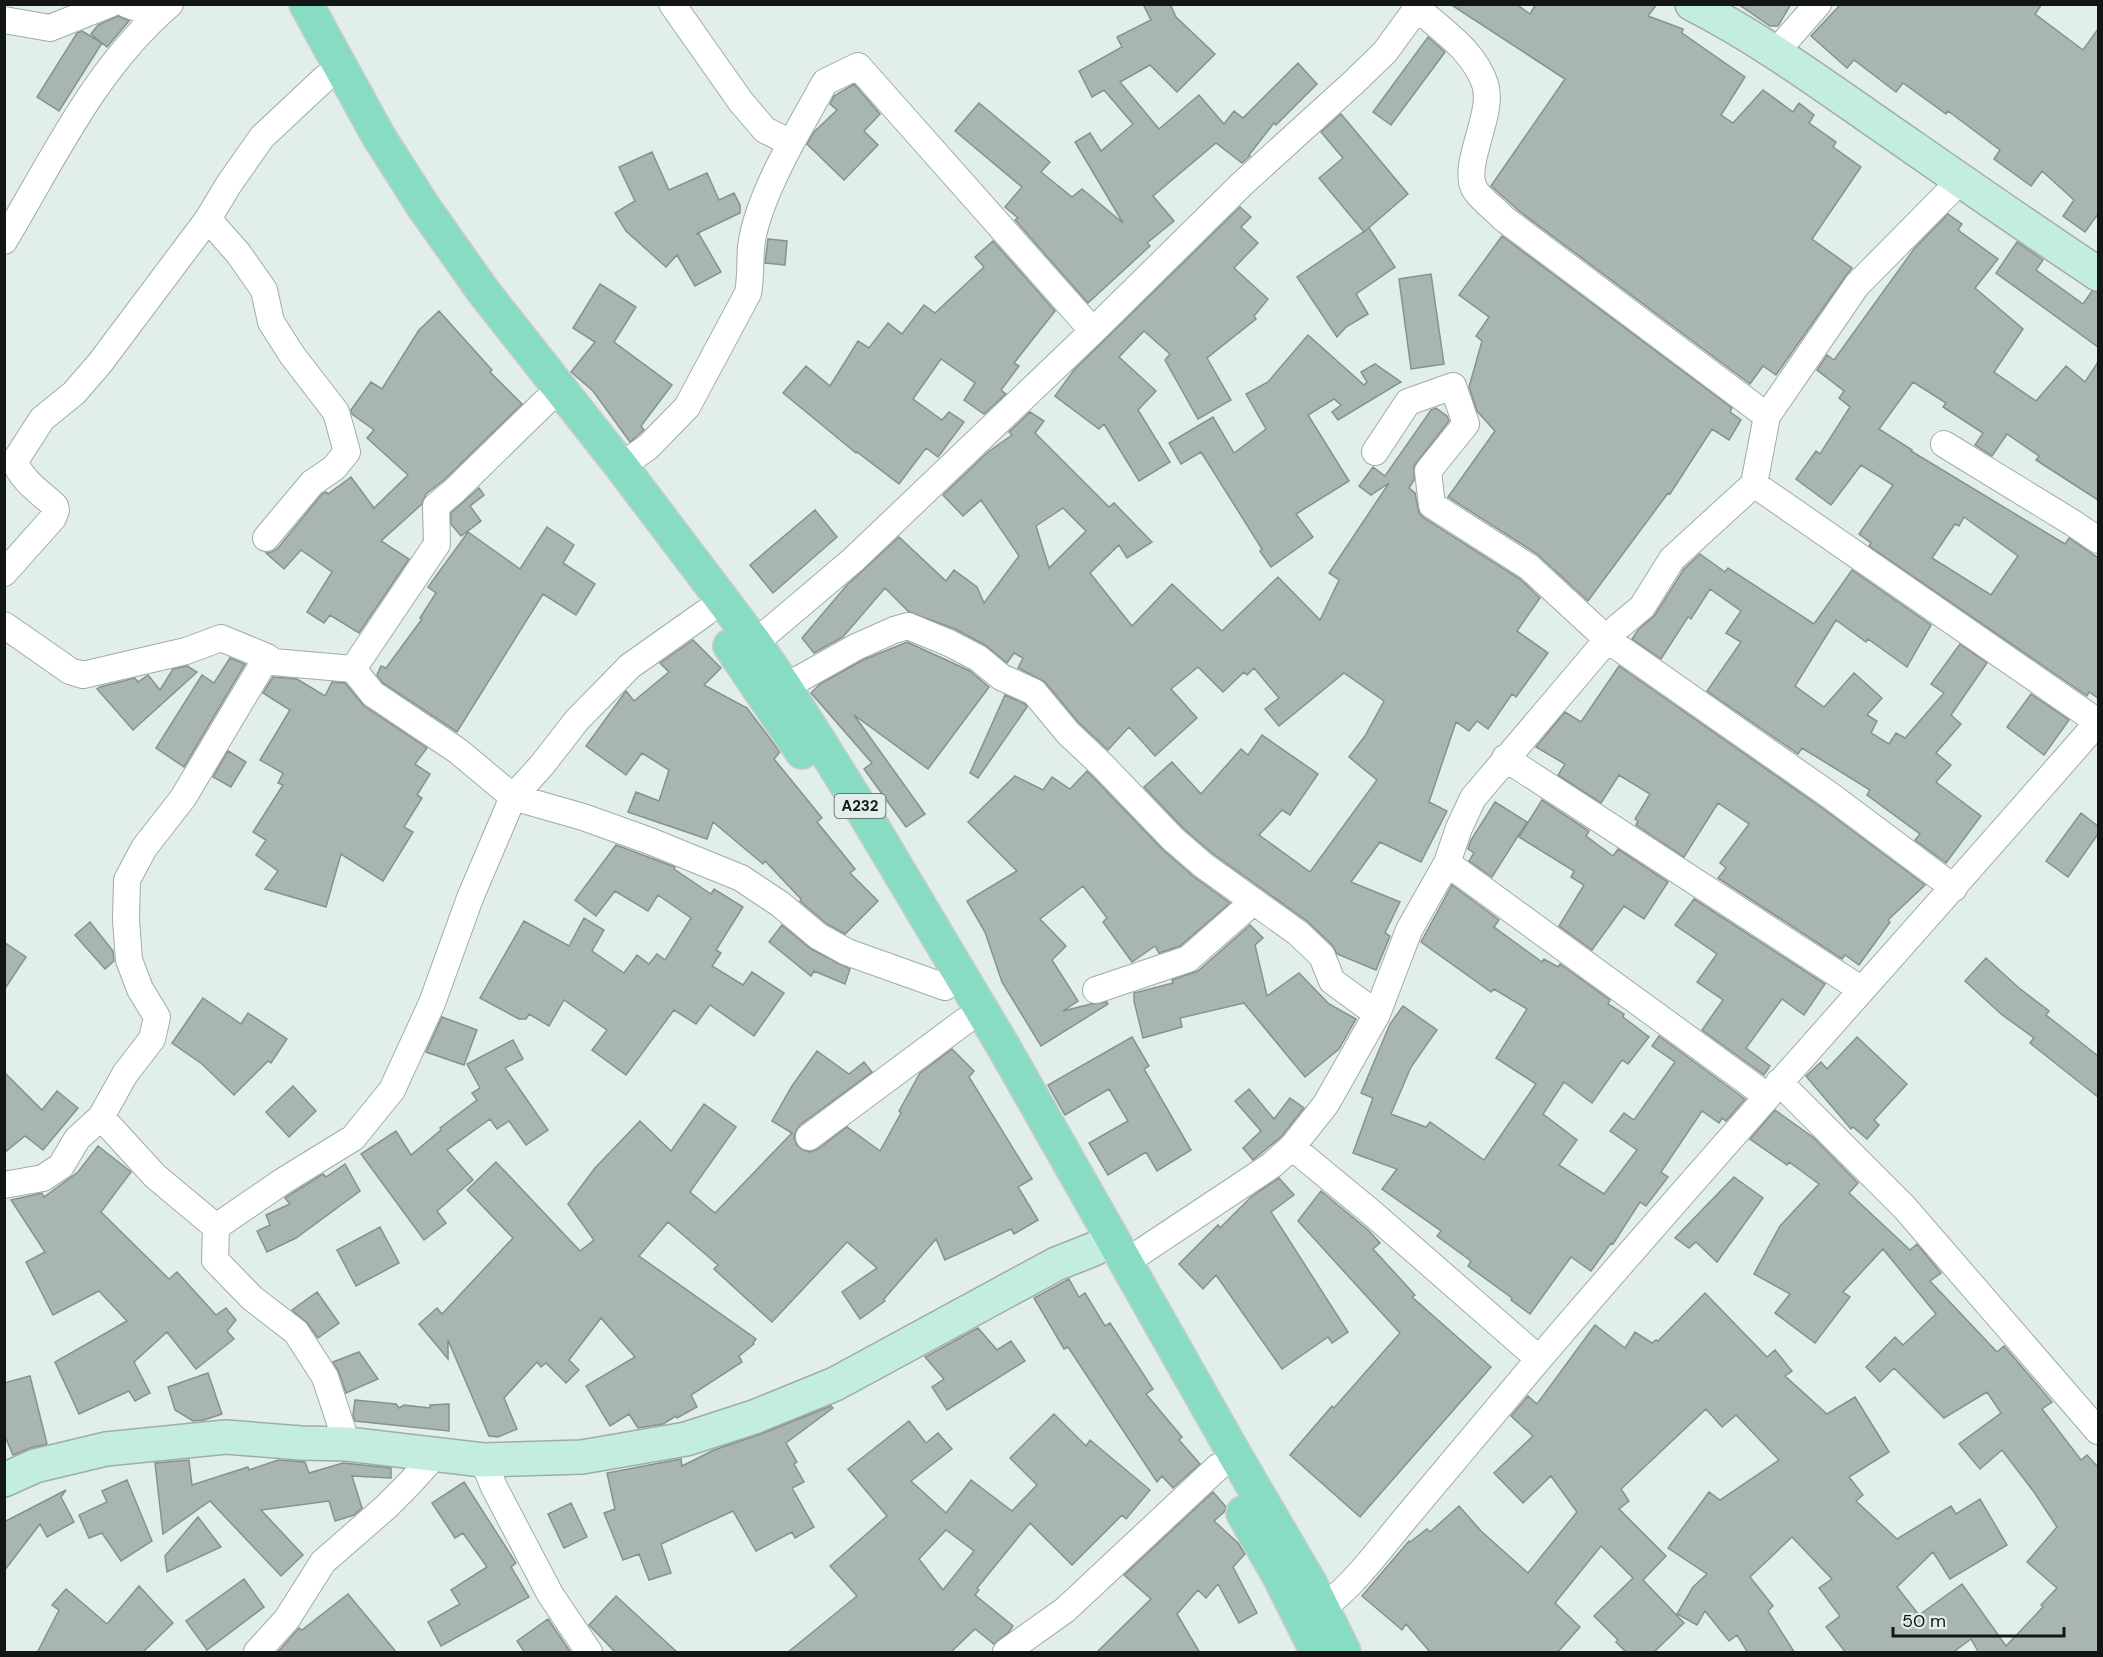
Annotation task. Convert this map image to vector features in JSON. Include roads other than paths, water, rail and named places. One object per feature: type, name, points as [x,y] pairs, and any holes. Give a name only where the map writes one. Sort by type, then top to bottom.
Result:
[{"type":"main road","name":"A232","points":[[287,4],[313,51],[344,117],[421,239],[462,296],[579,444],[705,613],[785,687],[978,1002],[1310,1583],[1317,1653]]},
{"type":"main road","name":"A232","points":[[306,4],[379,137],[423,206],[483,291],[621,466],[747,652],[863,845],[1141,1327],[1279,1576],[1344,1653]]},
{"type":"street","points":[[4,20],[50,28],[110,4]]},
{"type":"street","points":[[126,4],[163,10]]},
{"type":"street","points":[[672,4],[741,102],[765,130],[791,143]]},
{"type":"street","points":[[1692,4],[1775,53],[2098,274]]},
{"type":"street","points":[[1775,53],[1818,4]]},
{"type":"street","points":[[747,652],[853,560],[1093,331],[1243,183],[1385,52],[1419,7],[1467,51],[1487,87],[1485,115],[1472,174],[1474,188],[1503,218],[1767,416]]},
{"type":"street","points":[[4,241],[54,152],[112,64],[163,10]]},
{"type":"street","points":[[621,466],[648,447],[687,407],[748,293],[751,275],[751,246],[772,177],[825,82],[858,66],[1093,331]]},
{"type":"street","points":[[4,573],[53,518],[56,510],[55,506],[24,477],[16,466],[15,460],[24,444],[42,419],[74,393],[100,363],[208,219],[262,137],[324,78]]},
{"type":"street","points":[[1126,1262],[1272,1165],[1292,1147],[1326,1104],[1377,1014],[1409,930],[1447,863],[1459,828],[1473,798],[1608,640],[1642,607],[1672,559],[1754,484],[1767,416],[1857,285],[1961,180]]},
{"type":"street","points":[[208,219],[238,253],[264,290],[271,322],[292,355],[336,412],[347,452],[334,468],[312,483],[266,538]]},
{"type":"street","points":[[1375,452],[1408,402],[1453,386],[1466,424],[1428,471],[1432,505],[1529,567],[1608,640],[1831,796],[1954,888]]},
{"type":"street","points":[[353,669],[437,544],[436,506],[545,402]]},
{"type":"street","points":[[1944,444],[2098,540]]},
{"type":"street","points":[[1312,1616],[1365,1567],[1539,1359],[1773,1089],[1954,888],[2098,722],[1754,484]]},
{"type":"street","points":[[216,1227],[283,1181],[353,1138],[392,1090],[432,1003],[471,898],[513,797],[542,765],[577,720],[630,666],[705,613]]},
{"type":"street","points":[[4,625],[69,671],[83,675],[186,651],[221,638],[267,657],[273,662],[353,669],[373,694],[458,751],[513,797],[583,817],[650,841],[741,879],[780,904],[818,936],[847,952],[945,987]]},
{"type":"street","points":[[785,687],[856,647],[908,626],[950,643],[978,658],[1001,677],[1034,692],[1068,733],[1173,839],[1203,866],[1298,933],[1322,956],[1332,981],[1377,1014]]},
{"type":"street","points":[[4,1185],[43,1178],[61,1166],[77,1139],[102,1117],[125,1074],[152,1039],[157,1017],[140,989],[129,960],[126,920],[128,880],[144,848],[183,798],[267,657]]},
{"type":"street","points":[[1505,758],[1862,990]]},
{"type":"street","points":[[1447,863],[1773,1089],[1905,1208],[2098,1431]]},
{"type":"street","points":[[1096,990],[1188,959],[1253,902]]},
{"type":"street","points":[[809,1137],[964,1021]]},
{"type":"street","points":[[102,1117],[154,1176],[216,1227]]},
{"type":"street","points":[[1292,1147],[1372,1213],[1539,1359]]},
{"type":"street","points":[[216,1227],[215,1260],[252,1298],[296,1332],[325,1377],[348,1444]]},
{"type":"street","points":[[4,1480],[35,1466],[106,1449],[226,1437],[348,1444],[483,1460],[582,1457],[686,1439],[754,1417],[835,1384],[1056,1264],[1094,1249]]},
{"type":"street","points":[[257,1653],[287,1619],[323,1562],[394,1499],[436,1454]]},
{"type":"street","points":[[483,1460],[494,1487],[550,1594],[589,1653]]},
{"type":"street","points":[[1006,1653],[1065,1610],[1218,1467]]}]
